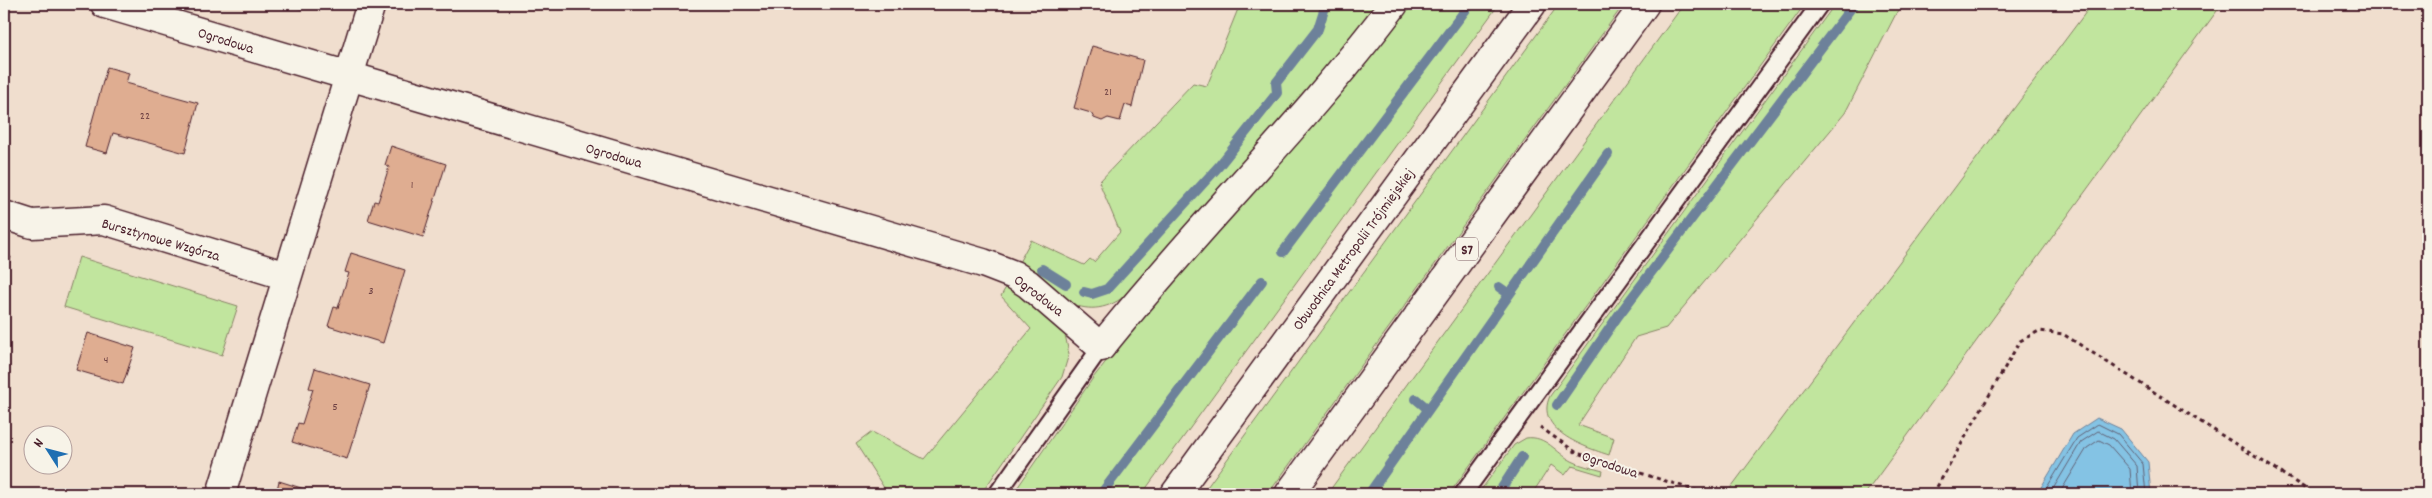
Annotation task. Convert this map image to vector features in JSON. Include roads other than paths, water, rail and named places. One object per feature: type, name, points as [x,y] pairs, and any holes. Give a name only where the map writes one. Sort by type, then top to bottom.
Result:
[{"type":"main road","name":"Ogrodowa","points":[[105,4],[983,263],[1014,275],[1028,284],[1101,347]]},
{"type":"main road","points":[[221,494],[370,4]]},
{"type":"main road","points":[[1101,347],[1146,290],[1319,97],[1394,4]]},
{"type":"main road","name":"Obwodnica Metropolii Trójmiejskiej","points":[[1175,494],[1532,4]]},
{"type":"main road","name":"S7","points":[[1289,494],[1646,4]]},
{"type":"main road","name":"Bursztynowe Wzgórza","points":[[4,215],[32,224],[104,220],[287,276]]},
{"type":"lane","points":[[1463,494],[1820,4]]},
{"type":"lane","points":[[997,494],[1101,347]]},
{"type":"water","points":[[2097,418],[2121,429],[2148,462],[2151,494],[2037,494],[2073,434]]},
{"type":"waterway","points":[[1084,292],[1092,294],[1107,289],[1219,166],[1277,93],[1276,83],[1318,29],[1326,4]]},
{"type":"waterway","points":[[1283,252],[1470,4]]},
{"type":"waterway","points":[[1557,405],[1618,316],[1854,4]]},
{"type":"waterway","points":[[1369,494],[1608,154]]},
{"type":"waterway","points":[[1042,269],[1066,284]]},
{"type":"waterway","points":[[1101,494],[1262,281]]},
{"type":"waterway","points":[[1499,287],[1509,294]]},
{"type":"waterway","points":[[1416,399],[1428,409]]},
{"type":"waterway","points":[[1498,494],[1522,457]]}]
